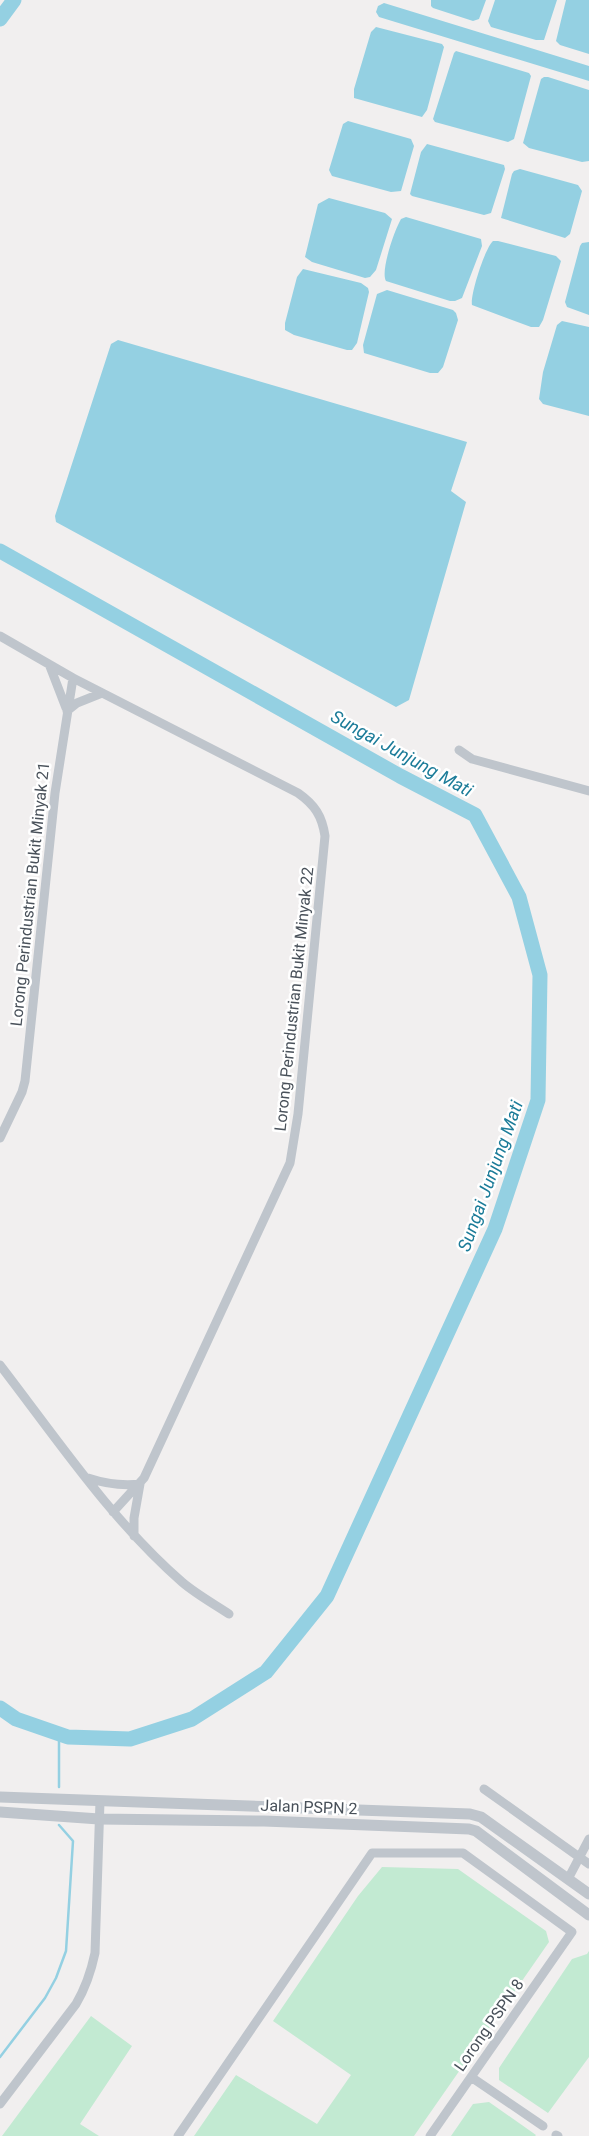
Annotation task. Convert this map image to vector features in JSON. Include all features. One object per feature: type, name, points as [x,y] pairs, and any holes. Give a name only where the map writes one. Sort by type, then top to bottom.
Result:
[{"type":"street","name":"Lorong Perindustrian Bukit Minyak 22","points":[[0,636],[73,678],[298,793],[318,811],[324,823],[326,836],[298,1114],[290,1163],[140,1484],[113,1512]]},
{"type":"street","points":[[49,664],[67,711],[77,703],[102,693]]},
{"type":"street","name":"Lorong Perindustrian Bukit Minyak 21","points":[[0,1138],[22,1092],[25,1081],[51,822],[73,678]]},
{"type":"street","points":[[459,750],[472,759],[589,791]]},
{"type":"street","points":[[0,1365],[113,1512],[134,1536],[183,1583],[229,1614]]},
{"type":"street","points":[[88,1478],[107,1484],[123,1486],[140,1484],[136,1501],[134,1536]]},
{"type":"street","points":[[484,1790],[589,1864]]},
{"type":"street","name":"Jalan PSPN 2","points":[[0,1797],[470,1814],[481,1817],[589,1894]]},
{"type":"street","points":[[0,2104],[76,2004],[85,1989],[91,1973],[95,1953],[100,1801]]},
{"type":"street","name":"Jalan PSPN 2","points":[[0,1812],[99,1819],[264,1821],[472,1830],[589,1915]]},
{"type":"street","points":[[568,1879],[589,1839]]},
{"type":"street","name":"Lorong PSPN 8","points":[[178,2136],[372,1853],[464,1853],[572,1932],[430,2136]]},
{"type":"street","points":[[471,2077],[543,2126]]},
{"type":"green space","points":[[382,1867],[458,1869],[546,1931],[549,1942],[414,2136],[194,2136],[236,2075],[317,2124],[351,2075],[273,2021],[358,1896]]},
{"type":"green space","points":[[589,1951],[589,2057],[548,2113],[499,2080],[499,2068],[572,1959],[587,1954]]},
{"type":"green space","points":[[91,2016],[132,2046],[80,2124],[99,2136],[2,2136]]},
{"type":"green space","points":[[489,2102],[536,2135],[451,2136],[473,2104]]},
{"type":"water","points":[[431,0],[486,0],[479,19],[473,21],[433,8]]},
{"type":"water","points":[[495,0],[557,0],[544,40],[536,40],[491,27],[488,21]]},
{"type":"water","points":[[566,0],[589,0],[589,54],[560,45],[556,41]]},
{"type":"water","points":[[384,3],[589,66],[589,81],[379,17],[376,12],[378,6]]},
{"type":"water","points":[[376,27],[442,44],[444,47],[427,110],[422,117],[354,98],[354,89],[371,32]]},
{"type":"water","points":[[456,51],[529,73],[531,76],[514,139],[508,142],[435,122],[433,119]]},
{"type":"water","points":[[544,77],[589,90],[589,161],[582,162],[529,148],[523,143],[541,79]]},
{"type":"water","points":[[348,121],[411,139],[414,146],[401,191],[391,192],[332,176],[329,170],[343,124]]},
{"type":"water","points":[[427,144],[504,165],[505,169],[491,213],[484,215],[410,194],[421,152]]},
{"type":"water","points":[[520,169],[578,185],[582,191],[570,234],[565,238],[501,218],[512,174]]},
{"type":"water","points":[[329,198],[385,213],[392,219],[376,270],[370,277],[365,278],[312,262],[305,257],[318,204]]},
{"type":"water","points":[[406,217],[481,239],[482,246],[462,298],[450,301],[386,281],[385,268],[389,250],[401,219]]},
{"type":"water","points":[[493,241],[556,256],[561,261],[543,320],[539,327],[531,327],[472,305],[473,292],[479,272]]},
{"type":"water","points":[[589,242],[589,315],[567,307],[565,302],[580,246],[582,243]]},
{"type":"water","points":[[303,269],[361,283],[368,288],[369,292],[357,343],[352,350],[294,335],[285,330],[285,323],[297,277]]},
{"type":"water","points":[[387,290],[453,310],[456,313],[458,320],[443,367],[438,373],[430,373],[364,353],[363,345],[377,294]]},
{"type":"water","points":[[562,321],[589,327],[589,416],[543,404],[539,399],[543,372],[557,325]]},
{"type":"water","points":[[118,340],[467,442],[451,491],[466,502],[409,700],[396,707],[56,522],[55,516],[111,344]]},
{"type":"waterway","name":"Sungai Junjung Mati","points":[[0,19],[14,0]]},
{"type":"waterway","name":"Sungai Junjung Mati","points":[[0,551],[400,776],[475,815],[519,897],[540,975],[538,1100],[495,1229],[327,1596],[266,1672],[192,1719],[130,1739],[68,1737],[16,1719],[0,1708]]},
{"type":"waterway","points":[[59,1734],[59,1787]]},
{"type":"waterway","points":[[0,2057],[45,1998],[56,1978],[66,1951],[73,1841],[59,1825]]}]
